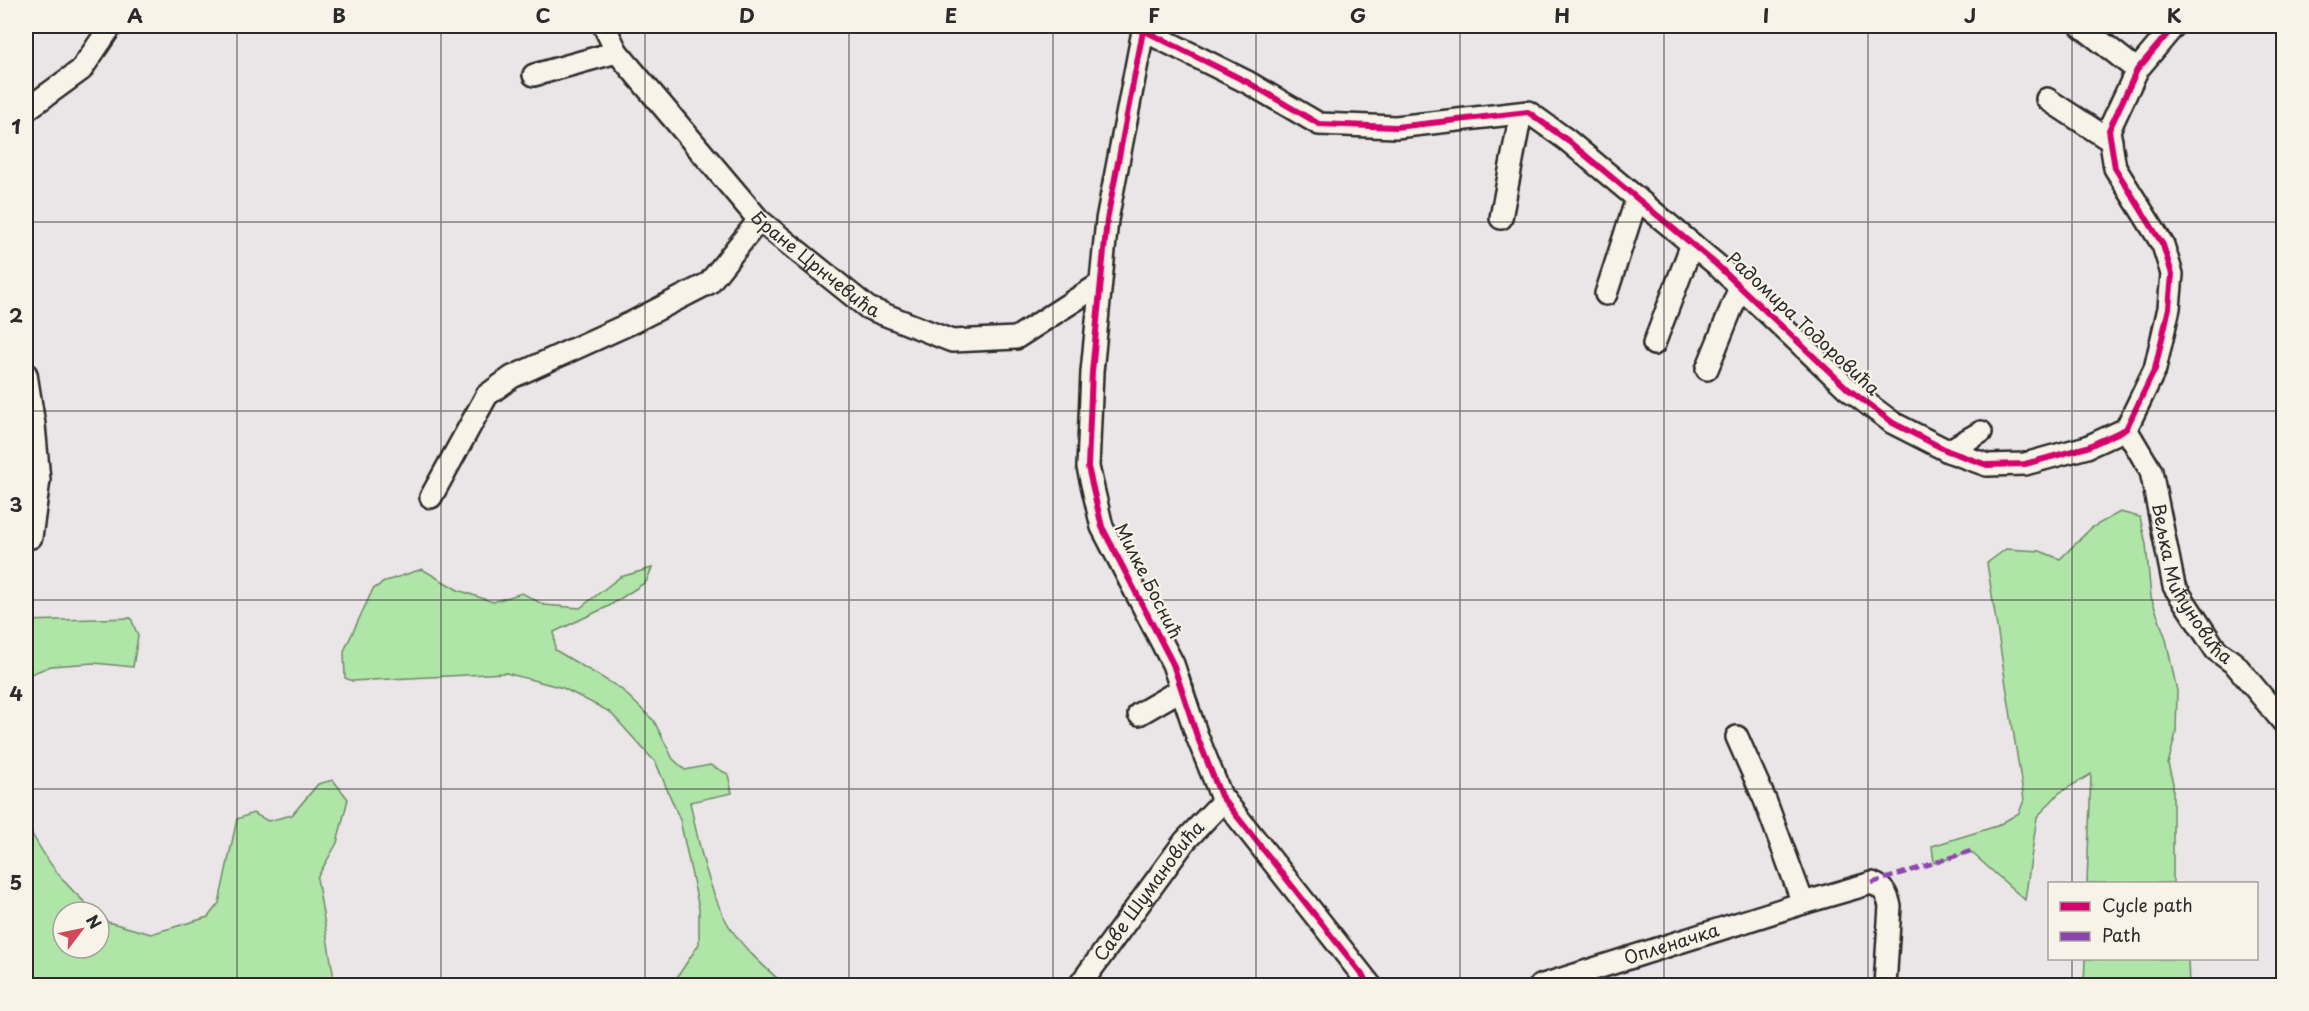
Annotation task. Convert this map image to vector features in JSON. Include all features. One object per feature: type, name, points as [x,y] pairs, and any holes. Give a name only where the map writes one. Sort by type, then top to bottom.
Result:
[{"type":"street","points":[[26,110],[81,70],[111,26]]},
{"type":"street","name":"Бране Црнчевића","points":[[603,26],[617,52],[759,220],[868,308],[952,341],[1016,338],[1100,284]]},
{"type":"street","points":[[2081,26],[2137,70]]},
{"type":"street","points":[[2126,429],[2155,369],[2169,308],[2172,274],[2163,245],[2115,168],[2109,130],[2137,70],[2174,26]]},
{"type":"street","points":[[1143,28],[1249,83],[1319,124],[1396,127],[1521,113],[1501,218]]},
{"type":"street","name":"Милке Боснић","points":[[1143,28],[1107,220],[1092,372],[1088,467],[1102,527],[1173,664],[1197,736],[1224,800],[1371,986]]},
{"type":"street","points":[[534,75],[617,52]]},
{"type":"street","points":[[2047,99],[2111,141]]},
{"type":"street","name":"Радомира Тодоровића","points":[[1521,113],[1528,112],[1567,140],[1637,198],[1740,287],[1848,389],[1893,423],[1948,451],[1987,465],[2025,464],[2087,447],[2126,429]]},
{"type":"street","points":[[1606,294],[1637,198]]},
{"type":"street","points":[[431,497],[487,396],[512,377],[709,283],[759,220]]},
{"type":"street","points":[[1654,344],[1692,244]]},
{"type":"street","name":"Радомира Тодоровића","points":[[1707,369],[1740,287]]},
{"type":"street","points":[[26,374],[39,480],[31,537]]},
{"type":"street","name":"Вељка Мићуновића","points":[[2126,429],[2151,471],[2174,585],[2216,651],[2235,664],[2283,723]]},
{"type":"street","points":[[1948,451],[1981,432]]},
{"type":"street","points":[[1139,714],[1182,689]]},
{"type":"street","points":[[1737,737],[1765,800],[1803,903]]},
{"type":"street","name":"Саве Шумановића","points":[[1079,986],[1185,841],[1224,800]]},
{"type":"street","name":"Опленачка","points":[[1540,986],[1872,883],[1880,886],[1887,894],[1890,906],[1885,986]]},
{"type":"green space","points":[[2120,512],[2140,517],[2146,544],[2151,597],[2166,639],[2177,691],[2176,733],[2168,764],[2173,783],[2173,882],[2087,882],[2091,774],[2059,793],[2037,817],[2025,900],[1971,852],[1934,863],[1932,846],[1997,826],[2019,813],[2024,800],[1987,563],[2006,549],[2040,551],[2060,559],[2091,528]]},
{"type":"green space","points":[[652,568],[646,582],[609,606],[554,632],[555,650],[620,688],[654,721],[673,759],[685,770],[710,765],[728,774],[732,793],[690,802],[703,860],[712,889],[729,927],[751,954],[785,985],[672,985],[699,944],[699,908],[680,820],[656,763],[610,712],[563,688],[506,673],[352,681],[345,678],[344,651],[373,589],[386,581],[422,569],[458,590],[493,602],[522,593],[544,605],[580,608],[620,577]]},
{"type":"green space","points":[[131,618],[138,636],[133,667],[94,663],[51,666],[26,676],[26,621]]},
{"type":"green space","points":[[333,780],[348,799],[337,843],[317,878],[335,985],[26,985],[26,823],[56,871],[83,900],[51,900],[51,960],[111,960],[111,923],[151,934],[208,917],[219,903],[237,819],[253,813],[268,821],[292,815],[318,784]]},
{"type":"green space","points":[[2085,960],[2188,960],[2189,985],[2084,985]]},
{"type":"marked path","points":[[1872,883],[1971,851]]},
{"type":"cycle path","points":[[1144,26],[1107,220],[1092,372],[1088,467],[1102,527],[1173,664],[1197,736],[1221,796],[1371,986]]},
{"type":"cycle path","points":[[1143,30],[1249,83],[1319,124],[1396,127],[1528,112],[1567,140],[1717,265],[1848,389],[1893,423],[1948,451],[1987,465],[2025,464],[2087,447],[2126,429],[2155,369],[2169,308],[2172,274],[2163,245],[2115,168],[2109,130],[2137,70],[2174,26]]}]
